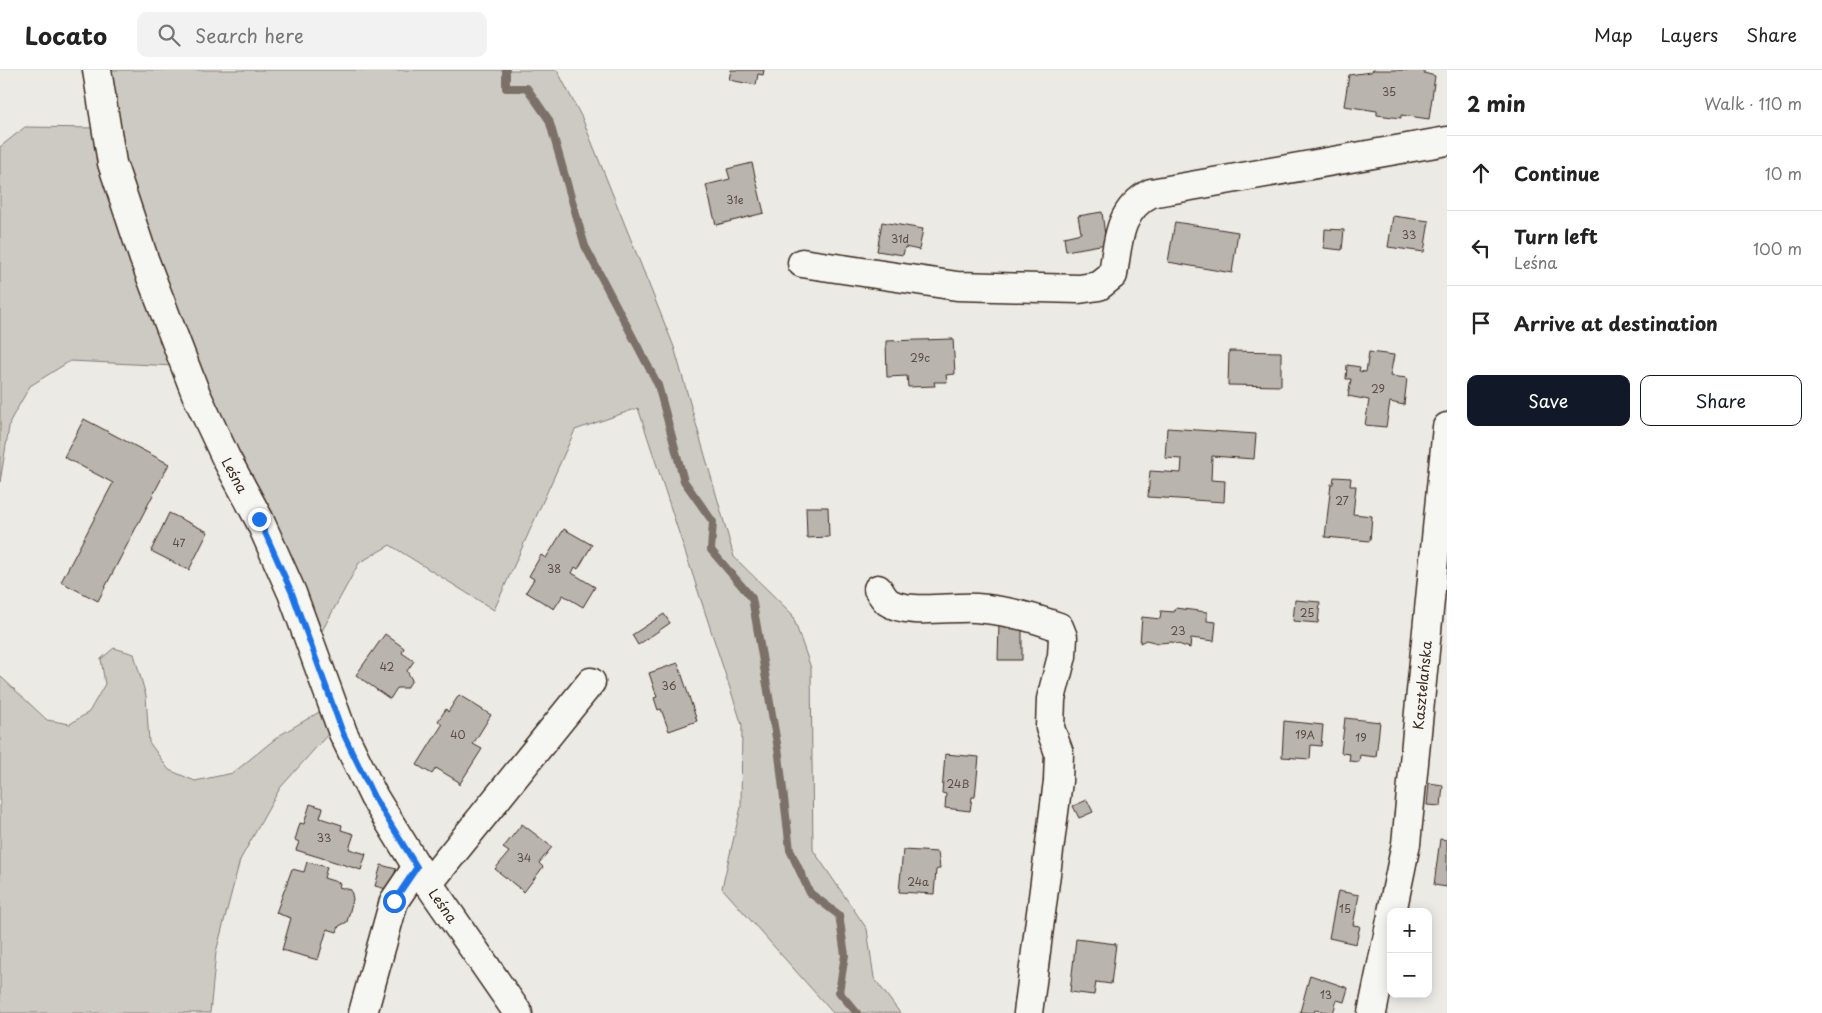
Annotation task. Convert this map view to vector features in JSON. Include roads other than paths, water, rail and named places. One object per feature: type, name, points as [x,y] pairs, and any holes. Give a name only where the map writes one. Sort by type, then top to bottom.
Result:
[{"type":"street","name":"Leśna","points":[[97,70],[112,162],[144,259],[196,394],[226,458],[259,519],[292,593],[343,733],[374,797],[423,876],[518,1013]]},
{"type":"street","points":[[802,263],[957,286],[1079,289],[1099,286],[1113,275],[1118,240],[1127,213],[1138,200],[1151,193],[1447,141]]},
{"type":"street","name":"Kasztelańska","points":[[1393,908],[1406,844],[1447,428]]},
{"type":"street","points":[[878,589],[888,602],[902,606],[923,609],[976,608],[1027,615],[1059,627],[1063,637],[1062,656],[1051,699],[1050,728],[1059,753],[1058,781],[1028,1013]]},
{"type":"street","points":[[362,1013],[394,901],[423,876],[591,682]]},
{"type":"street","points":[[1372,1013],[1387,940]]},
{"type":"waterway","points":[[506,70],[506,88],[527,88],[549,120],[585,246],[658,385],[684,481],[713,522],[711,550],[752,598],[779,755],[790,850],[810,893],[839,915],[845,955],[839,992],[857,1013]]}]
